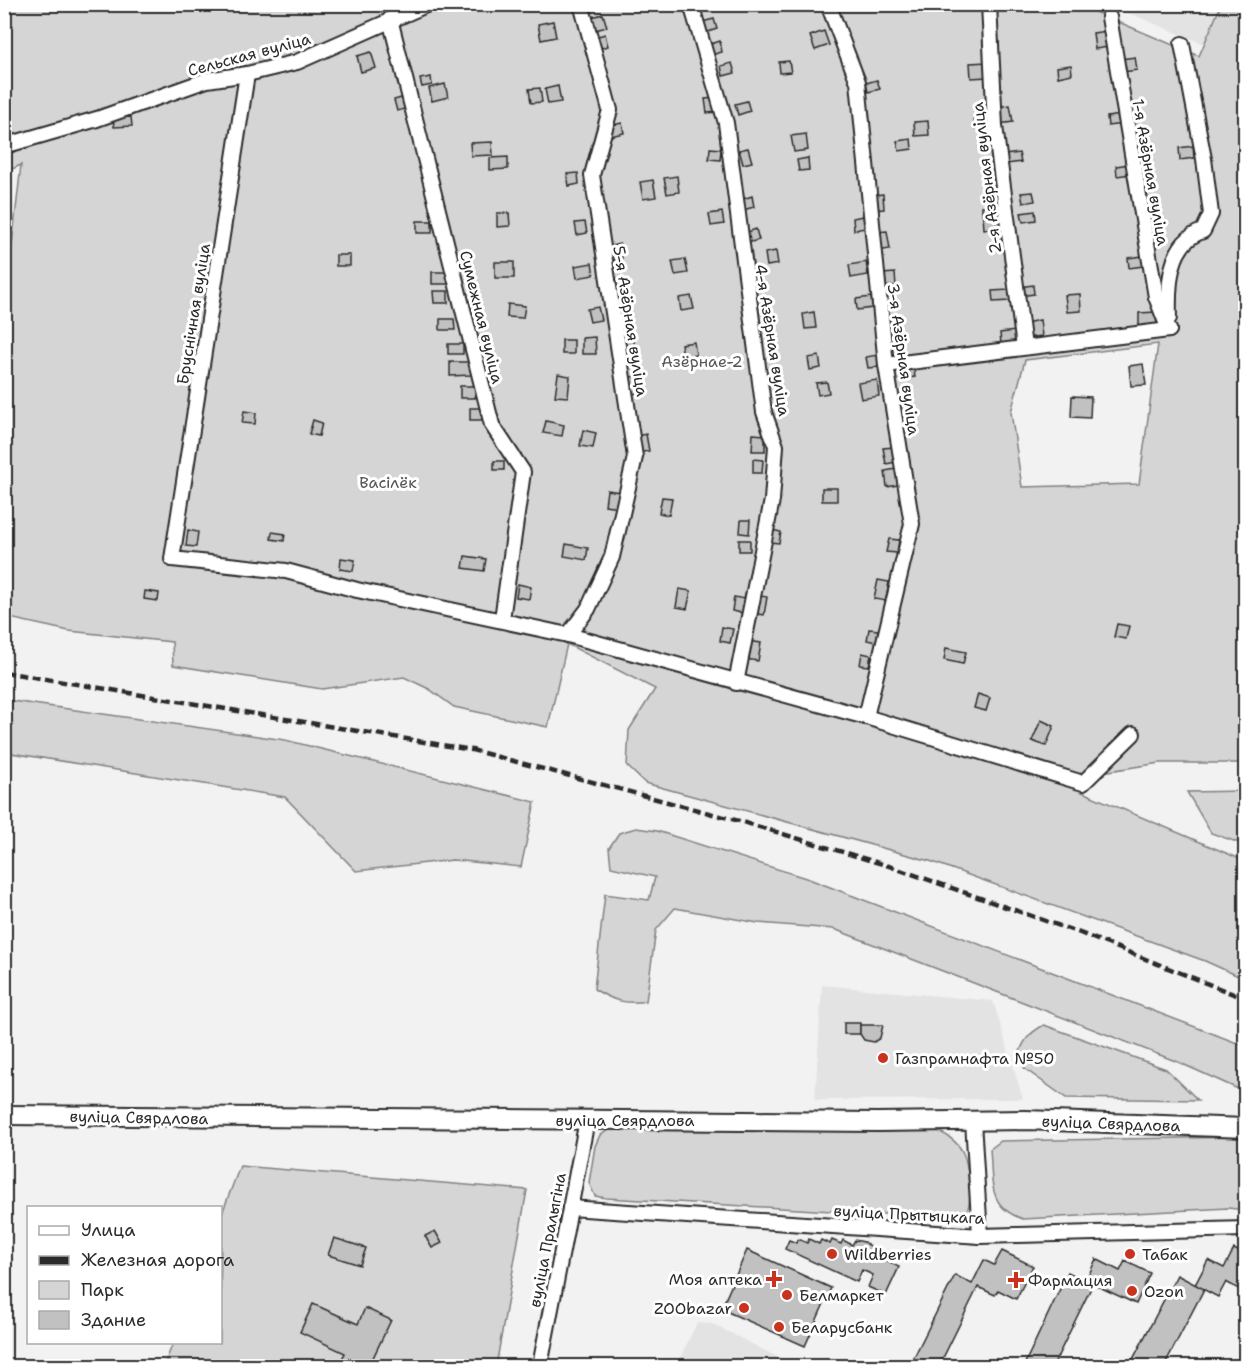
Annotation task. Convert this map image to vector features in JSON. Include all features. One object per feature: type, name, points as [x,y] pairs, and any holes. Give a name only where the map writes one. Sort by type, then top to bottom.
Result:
[{"type":"main road","name":"вуліца Свярдлова","points":[[4,1115],[973,1121],[1153,1123],[1245,1128]]},
{"type":"street","name":"Сельская вуліца","points":[[4,147],[97,119],[207,80],[248,74],[297,62],[347,42],[390,19],[428,4]]},
{"type":"street","name":"5-я Азёрная вуліца","points":[[568,635],[588,609],[612,556],[635,457],[592,175],[610,110],[581,4]]},
{"type":"street","name":"4-я Азёрная вуліца","points":[[691,4],[726,123],[764,412],[776,446],[772,500],[736,683]]},
{"type":"street","name":"3-я Азёрная вуліца","points":[[828,4],[858,82],[886,365],[912,524],[866,717]]},
{"type":"street","name":"2-я Азёрная вуліца","points":[[989,4],[995,126],[1024,347]]},
{"type":"street","name":"1-я Азёрная вуліца","points":[[1108,17],[1156,297],[1169,330]]},
{"type":"street","name":"Сумежная вуліца","points":[[390,19],[492,424],[524,472],[502,619]]},
{"type":"street","points":[[886,365],[1169,330],[1168,303],[1173,265],[1180,247],[1192,234],[1203,231],[1211,214],[1204,159],[1182,44]]},
{"type":"street","name":"Бруснічная вуліца","points":[[248,74],[172,559],[286,571],[357,590],[502,619]]},
{"type":"street","points":[[502,619],[866,717],[1083,783],[1133,734]]},
{"type":"street","name":"вуліца Пралыгіна","points":[[540,1366],[587,1120]]},
{"type":"street","points":[[973,1121],[980,1236]]},
{"type":"street","name":"вуліца Прытыцкага","points":[[570,1208],[980,1236],[1245,1229]]},
{"type":"shaded area","points":[[1109,5],[1221,5],[1204,44]]},
{"type":"shaded area","points":[[822,985],[993,1001],[1023,1099],[815,1100]]},
{"type":"shaded area","points":[[697,1323],[713,1324],[795,1366],[676,1366]]},
{"type":"green space","points":[[1076,4],[1199,56],[1221,5],[1245,5],[1245,763],[1160,763],[1096,773],[1082,792],[1245,861],[1245,979],[1205,961],[930,861],[645,783],[627,766],[629,730],[655,689],[567,644],[548,727],[454,707],[429,689],[404,677],[322,689],[173,665],[172,642],[69,631],[5,617],[4,315],[21,165],[5,172],[4,5]],"holes":[[[1158,344],[1139,484],[1022,487],[1011,412],[1025,360]]]},
{"type":"green space","points":[[5,700],[285,740],[535,802],[521,867],[453,860],[356,871],[285,797],[5,752]]},
{"type":"green space","points":[[1245,791],[1245,845],[1211,833],[1187,792]]},
{"type":"green space","points":[[636,828],[657,831],[809,879],[1245,1046],[1245,1092],[1178,1062],[834,929],[758,923],[675,908],[656,930],[646,1001],[625,1002],[613,999],[594,989],[605,894],[649,900],[655,877],[611,867],[609,848],[619,833]]},
{"type":"green space","points":[[1044,1025],[1166,1069],[1198,1100],[1066,1098],[1025,1069],[1018,1057],[1027,1038]]},
{"type":"green space","points":[[613,1128],[930,1128],[949,1137],[963,1153],[969,1180],[968,1208],[962,1215],[953,1218],[595,1196],[589,1183],[595,1146],[600,1135]]},
{"type":"green space","points":[[1245,1137],[1245,1210],[1228,1208],[1023,1219],[1003,1208],[994,1192],[992,1182],[990,1149],[1001,1141]]},
{"type":"green space","points":[[240,1166],[527,1190],[496,1366],[164,1366],[173,1344],[222,1344],[222,1213]]},
{"type":"building","points":[[603,14],[607,27],[595,30],[592,17]]},
{"type":"building","points":[[714,19],[717,29],[705,33],[702,22]]},
{"type":"building","points":[[553,21],[556,37],[541,40],[538,24]]},
{"type":"building","points":[[824,31],[829,45],[815,50],[810,36]]},
{"type":"building","points":[[1107,31],[1109,47],[1095,49],[1093,33]]},
{"type":"building","points":[[605,34],[608,46],[598,49],[595,37]]},
{"type":"building","points":[[720,41],[722,52],[711,55],[708,45]]},
{"type":"building","points":[[371,52],[376,68],[361,72],[357,56]]},
{"type":"building","points":[[1135,57],[1137,70],[1123,72],[1121,59]]},
{"type":"building","points":[[789,61],[791,72],[780,73],[779,62]]},
{"type":"building","points":[[987,62],[987,77],[971,78],[970,63]]},
{"type":"building","points":[[732,63],[735,73],[723,76],[721,66]]},
{"type":"building","points":[[1071,65],[1072,74],[1058,77],[1057,67]]},
{"type":"building","points":[[431,77],[432,85],[422,87],[420,79]]},
{"type":"building","points":[[877,80],[880,89],[868,92],[866,83]]},
{"type":"building","points":[[445,84],[448,97],[432,101],[429,88]]},
{"type":"building","points":[[558,86],[561,102],[548,104],[545,89]]},
{"type":"building","points":[[540,88],[542,102],[531,103],[529,89]]},
{"type":"building","points":[[405,97],[408,108],[397,111],[394,100]]},
{"type":"building","points":[[716,98],[717,112],[707,113],[705,99]]},
{"type":"building","points":[[747,101],[750,111],[738,115],[735,104]]},
{"type":"building","points":[[1010,105],[1013,122],[999,124],[996,107]]},
{"type":"building","points":[[1121,115],[1122,124],[1108,126],[1107,117]]},
{"type":"building","points":[[989,116],[990,127],[975,129],[974,118]]},
{"type":"building","points":[[131,117],[132,126],[114,127],[113,118]]},
{"type":"building","points":[[928,121],[929,135],[915,136],[914,122]]},
{"type":"building","points":[[622,123],[624,133],[610,136],[608,126]]},
{"type":"building","points":[[806,134],[808,150],[794,152],[791,136]]},
{"type":"building","points":[[911,139],[912,149],[899,151],[897,141]]},
{"type":"building","points":[[492,142],[493,155],[471,156],[470,143]]},
{"type":"building","points":[[1193,146],[1194,158],[1180,160],[1179,148]]},
{"type":"building","points":[[710,148],[721,149],[720,160],[709,159]]},
{"type":"building","points":[[748,148],[752,162],[743,164],[739,150]]},
{"type":"building","points":[[1019,153],[1021,162],[1007,164],[1005,155]]},
{"type":"building","points":[[508,157],[508,169],[490,170],[490,158]]},
{"type":"building","points":[[808,158],[809,170],[799,171],[797,160]]},
{"type":"building","points":[[1130,164],[1131,174],[1117,176],[1116,166]]},
{"type":"building","points":[[578,173],[579,184],[569,186],[567,174]]},
{"type":"building","points":[[677,176],[679,192],[667,194],[664,178]]},
{"type":"building","points":[[653,180],[656,197],[643,199],[640,182]]},
{"type":"building","points":[[1033,192],[1035,201],[1023,203],[1021,193]]},
{"type":"building","points":[[883,194],[884,209],[873,210],[872,195]]},
{"type":"building","points":[[752,196],[754,207],[743,210],[740,200]]},
{"type":"building","points":[[998,204],[999,212],[982,214],[982,206]]},
{"type":"building","points":[[1035,211],[1036,220],[1023,222],[1021,213]]},
{"type":"building","points":[[722,212],[724,224],[711,226],[709,214]]},
{"type":"building","points":[[497,213],[509,213],[510,226],[497,227]]},
{"type":"building","points":[[1001,215],[1002,227],[984,229],[983,216]]},
{"type":"building","points":[[863,216],[865,228],[854,230],[853,218]]},
{"type":"building","points":[[417,221],[432,221],[432,233],[417,233]]},
{"type":"building","points":[[585,222],[587,233],[577,235],[575,223]]},
{"type":"building","points":[[756,229],[759,240],[747,243],[745,233]]},
{"type":"building","points":[[887,231],[890,249],[878,251],[876,232]]},
{"type":"building","points":[[620,244],[622,258],[613,260],[611,246]]},
{"type":"building","points":[[776,251],[778,264],[767,266],[765,253]]},
{"type":"building","points":[[336,255],[350,255],[350,266],[336,266]]},
{"type":"building","points":[[1142,256],[1143,266],[1129,268],[1128,258]]},
{"type":"building","points":[[685,259],[688,273],[675,275],[672,261]]},
{"type":"building","points":[[495,262],[514,262],[514,278],[495,278]]},
{"type":"building","points":[[866,262],[868,275],[851,278],[849,265]]},
{"type":"building","points":[[592,263],[594,275],[577,278],[575,266]]},
{"type":"building","points":[[201,269],[212,271],[211,283],[199,281]]},
{"type":"building","points":[[432,272],[451,272],[451,284],[432,284]]},
{"type":"building","points":[[895,273],[896,286],[883,287],[882,274]]},
{"type":"building","points":[[1033,285],[1034,294],[1020,296],[1019,287]]},
{"type":"building","points":[[622,288],[625,304],[616,306],[613,289]]},
{"type":"building","points":[[1009,290],[1010,301],[993,302],[992,291]]},
{"type":"building","points":[[433,291],[448,291],[448,303],[434,303]]},
{"type":"building","points":[[1080,294],[1081,311],[1067,312],[1065,295]]},
{"type":"building","points":[[691,296],[694,309],[681,311],[679,298]]},
{"type":"building","points":[[871,297],[873,308],[857,310],[856,299]]},
{"type":"building","points":[[508,304],[525,306],[523,318],[507,317]]},
{"type":"building","points":[[598,307],[601,320],[590,322],[587,309]]},
{"type":"building","points":[[814,312],[816,328],[805,329],[803,314]]},
{"type":"building","points":[[1156,312],[1157,327],[1139,327],[1139,313]]},
{"type":"building","points":[[897,314],[898,326],[887,327],[886,315]]},
{"type":"building","points":[[440,319],[454,319],[455,330],[440,330]]},
{"type":"building","points":[[1040,320],[1042,336],[1027,338],[1025,323]]},
{"type":"building","points":[[1015,331],[1016,342],[1001,344],[1000,333]]},
{"type":"building","points":[[633,333],[635,350],[622,352],[619,336]]},
{"type":"building","points":[[595,337],[596,354],[582,354],[582,338]]},
{"type":"building","points":[[562,340],[574,340],[574,354],[562,354]]},
{"type":"building","points":[[694,342],[696,355],[683,357],[681,344]]},
{"type":"building","points":[[448,344],[463,344],[463,354],[448,354]]},
{"type":"building","points":[[877,355],[879,367],[868,368],[866,357]]},
{"type":"building","points":[[819,356],[821,368],[810,370],[808,358]]},
{"type":"building","points":[[450,362],[471,362],[471,375],[450,376]]},
{"type":"building","points":[[1143,364],[1146,385],[1131,386],[1129,366]]},
{"type":"building","points":[[913,365],[915,377],[900,379],[898,367]]},
{"type":"building","points":[[558,374],[570,376],[568,397],[555,396]]},
{"type":"building","points":[[636,376],[639,393],[627,395],[625,378]]},
{"type":"building","points":[[877,380],[879,396],[861,399],[858,383]]},
{"type":"building","points":[[827,382],[829,393],[818,395],[816,383]]},
{"type":"building","points":[[460,386],[475,386],[475,398],[460,398]]},
{"type":"building","points":[[1072,396],[1091,397],[1090,418],[1071,417]]},
{"type":"building","points":[[470,408],[482,408],[482,420],[470,420]]},
{"type":"building","points":[[244,411],[256,413],[255,424],[242,423]]},
{"type":"building","points":[[313,420],[322,423],[319,436],[309,434]]},
{"type":"building","points":[[546,421],[564,425],[562,436],[543,433]]},
{"type":"building","points":[[583,430],[596,433],[593,448],[580,446]]},
{"type":"building","points":[[646,434],[649,451],[638,453],[635,436]]},
{"type":"building","points":[[753,434],[765,435],[765,451],[752,451]]},
{"type":"building","points":[[894,447],[896,462],[886,464],[883,448]]},
{"type":"building","points":[[753,459],[763,460],[762,473],[753,473]]},
{"type":"building","points":[[494,461],[504,461],[504,470],[494,470]]},
{"type":"building","points":[[896,469],[898,485],[887,487],[885,471]]},
{"type":"building","points":[[822,488],[837,488],[837,501],[822,501]]},
{"type":"building","points":[[607,490],[620,492],[618,507],[605,505]]},
{"type":"building","points":[[662,497],[672,498],[669,515],[659,513]]},
{"type":"building","points":[[741,520],[750,520],[749,534],[740,533]]},
{"type":"building","points":[[188,530],[198,532],[196,547],[186,546]]},
{"type":"building","points":[[772,530],[781,532],[779,543],[770,542]]},
{"type":"building","points":[[272,532],[285,534],[284,541],[271,539]]},
{"type":"building","points":[[889,539],[899,540],[897,553],[886,552]]},
{"type":"building","points":[[739,540],[750,540],[750,551],[739,551]]},
{"type":"building","points":[[566,544],[588,548],[586,560],[564,556]]},
{"type":"building","points":[[465,556],[486,559],[484,571],[463,568]]},
{"type":"building","points":[[341,558],[355,560],[353,571],[340,569]]},
{"type":"building","points":[[878,580],[889,582],[886,601],[874,599]]},
{"type":"building","points":[[518,584],[531,587],[529,599],[516,597]]},
{"type":"building","points":[[679,589],[691,591],[687,609],[676,607]]},
{"type":"building","points":[[145,591],[159,593],[158,601],[144,599]]},
{"type":"building","points":[[755,595],[767,597],[764,615],[752,613]]},
{"type":"building","points":[[734,597],[745,599],[742,613],[732,611]]},
{"type":"building","points":[[1117,624],[1129,626],[1126,639],[1114,637]]},
{"type":"building","points":[[722,627],[733,629],[730,643],[720,641]]},
{"type":"building","points":[[869,629],[878,630],[876,642],[867,640]]},
{"type":"building","points":[[748,641],[761,643],[758,661],[745,659]]},
{"type":"building","points":[[946,648],[966,652],[963,664],[944,660]]},
{"type":"building","points":[[862,653],[871,655],[869,666],[860,665]]},
{"type":"building","points":[[978,694],[990,698],[986,711],[974,708]]},
{"type":"building","points":[[1041,720],[1054,726],[1046,746],[1032,741]]},
{"type":"building","points":[[844,1023],[860,1023],[860,1034],[844,1034]]},
{"type":"building","points":[[860,1025],[883,1025],[880,1038],[874,1042],[864,1040],[860,1034]]},
{"type":"building","points":[[435,1231],[442,1243],[432,1248],[425,1236]]},
{"type":"building","points":[[334,1238],[366,1248],[360,1265],[328,1255]]},
{"type":"building","points":[[798,1239],[807,1243],[809,1239],[819,1244],[821,1240],[830,1244],[832,1240],[841,1244],[843,1240],[852,1245],[855,1240],[864,1242],[873,1248],[871,1252],[880,1256],[879,1258],[899,1267],[886,1295],[868,1287],[873,1275],[862,1270],[857,1282],[785,1249],[789,1240],[797,1243]]},
{"type":"building","points":[[1234,1249],[1246,1255],[1246,1293],[1226,1282],[1218,1297],[1195,1285],[1208,1260],[1224,1268]]},
{"type":"building","points":[[747,1250],[831,1288],[805,1346],[721,1309]]},
{"type":"building","points":[[1002,1251],[1033,1266],[1016,1299],[998,1290],[995,1295],[978,1287],[939,1366],[918,1366],[911,1363],[955,1275],[972,1284],[984,1260],[994,1265]]},
{"type":"building","points":[[1096,1259],[1120,1271],[1125,1261],[1150,1273],[1136,1304],[1093,1284],[1053,1366],[1032,1366],[1025,1363],[1068,1272],[1086,1281]]},
{"type":"building","points":[[1177,1275],[1204,1289],[1164,1366],[1137,1366],[1131,1363]]},
{"type":"building","points":[[313,1304],[358,1324],[365,1308],[391,1320],[369,1366],[338,1366],[345,1353],[300,1332]]},
{"type":"railway","points":[[4,672],[472,750],[743,822],[889,866],[1080,933],[1246,999]]},
{"type":"place","name":"Газпрамнафта №50","points":[[883,1058]]},
{"type":"place","name":"Wildberries","points":[[832,1254]]},
{"type":"place","name":"Табак","points":[[1130,1254]]},
{"type":"place","name":"Моя аптека","points":[[774,1279]]},
{"type":"place","name":"Фармация","points":[[1016,1280]]},
{"type":"place","name":"Ozon","points":[[1132,1291]]},
{"type":"place","name":"Белмаркет","points":[[787,1295]]},
{"type":"place","name":"ZOObazar","points":[[744,1308]]},
{"type":"place","name":"Беларусбанк","points":[[779,1327]]},
{"type":"park label","name":"Азёрнае-2","points":[[702,361]]},
{"type":"park label","name":"Васілёк","points":[[388,482]]}]
